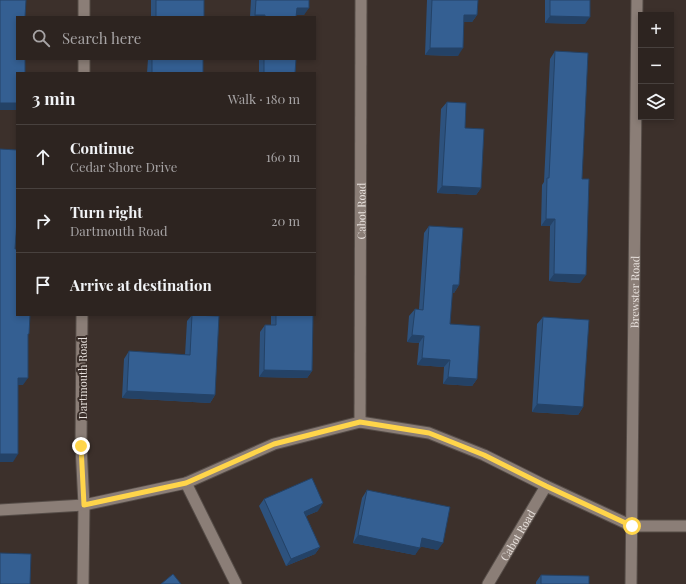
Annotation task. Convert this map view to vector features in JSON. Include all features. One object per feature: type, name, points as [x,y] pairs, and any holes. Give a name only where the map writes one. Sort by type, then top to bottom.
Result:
[{"type":"street","points":[[84,0],[84,16]]},
{"type":"street","name":"Cabot Road","points":[[360,422],[361,0]]},
{"type":"street","name":"Brewster Road","points":[[631,584],[637,0]]},
{"type":"street","points":[[84,60],[84,72]]},
{"type":"street","name":"Dartmouth Road","points":[[82,316],[81,446],[84,505],[83,584]]},
{"type":"street","points":[[0,510],[84,505],[186,483],[274,444],[360,422],[429,433],[484,455],[632,526],[686,526]]},
{"type":"street","points":[[186,483],[236,584]]},
{"type":"street","name":"Cabot Road","points":[[488,584],[546,486]]},
{"type":"building","points":[[0,0],[26,0],[25,16],[16,16],[16,60],[25,60],[25,72],[16,72],[16,103],[0,103]]},
{"type":"building","points":[[156,0],[204,0],[204,16],[156,16]]},
{"type":"building","points":[[256,0],[309,0],[309,8],[297,8],[296,16],[255,15]]},
{"type":"building","points":[[432,0],[478,0],[477,15],[464,15],[463,48],[430,48]]},
{"type":"building","points":[[550,0],[590,0],[590,17],[550,16]]},
{"type":"building","points":[[555,51],[588,53],[582,179],[589,179],[586,275],[554,274],[555,219],[546,219]]},
{"type":"building","points":[[152,60],[203,60],[203,72],[152,72]]},
{"type":"building","points":[[264,60],[296,60],[295,72],[264,72]]},
{"type":"building","points":[[447,102],[466,103],[465,128],[484,129],[481,188],[442,186]]},
{"type":"building","points":[[0,149],[16,150],[16,316],[30,316],[28,334],[28,378],[18,378],[18,454],[0,454]]},
{"type":"building","points":[[429,226],[463,228],[459,285],[453,285],[450,324],[480,326],[477,379],[448,377],[450,360],[422,358],[424,336],[412,335],[415,309],[423,310]]},
{"type":"building","points":[[192,316],[219,316],[215,395],[127,391],[129,351],[190,355]]},
{"type":"building","points":[[276,316],[313,316],[312,371],[264,370],[265,325],[276,325]]},
{"type":"building","points":[[543,317],[589,320],[583,407],[537,404]]},
{"type":"building","points":[[312,478],[323,503],[304,512],[320,547],[291,559],[264,499]]},
{"type":"building","points":[[367,490],[450,507],[443,543],[422,538],[420,548],[358,535]]},
{"type":"building","points":[[0,553],[31,554],[30,584],[0,584]]},
{"type":"building","points":[[173,574],[181,584],[161,584]]},
{"type":"building","points":[[541,575],[589,576],[589,584],[541,584]]},
{"type":"route","points":[[81,446],[84,505],[186,483],[274,444],[360,422],[429,433],[484,455],[632,526]]}]
